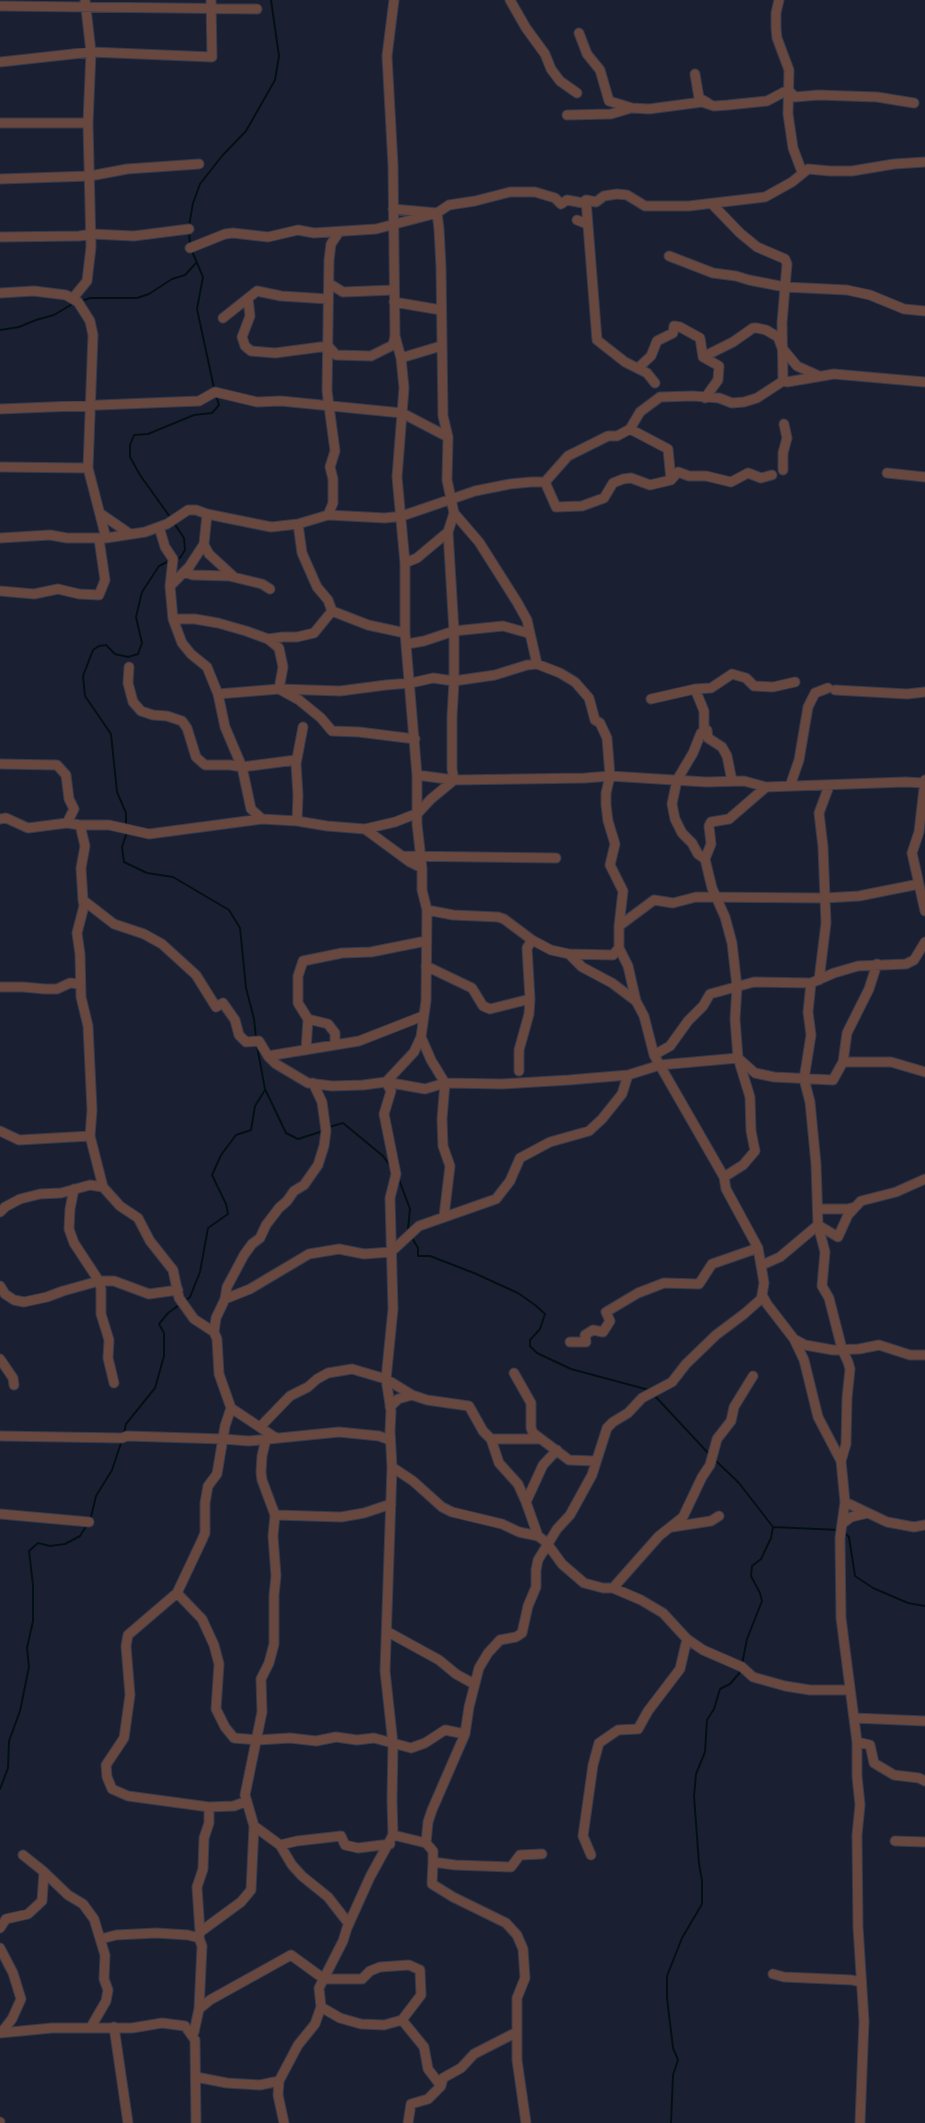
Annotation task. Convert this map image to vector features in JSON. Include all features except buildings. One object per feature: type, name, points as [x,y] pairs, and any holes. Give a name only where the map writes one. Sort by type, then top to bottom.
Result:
[{"type":"street","points":[[400,0],[394,0],[387,56],[393,165],[395,336],[401,358],[404,388],[397,477],[405,563],[405,633],[411,683],[417,775],[417,824],[422,868],[422,890],[427,910],[426,1001],[422,1037],[431,1060],[446,1083],[442,1119],[443,1146],[450,1166],[444,1216]]},
{"type":"street","points":[[510,0],[526,28],[545,54],[551,69],[560,81],[576,93]]},
{"type":"street","points":[[780,0],[776,14],[777,38],[789,70],[788,114],[792,148],[802,172]]},
{"type":"street","points":[[72,298],[87,281],[92,234],[88,123],[91,52],[86,3]]},
{"type":"street","points":[[0,6],[86,3],[212,4],[257,9]]},
{"type":"street","points":[[0,62],[91,52],[212,57],[212,4]]},
{"type":"street","points":[[579,33],[587,54],[600,70],[609,100],[632,108],[649,109],[702,102],[711,105],[728,105],[767,100],[784,92],[790,92],[795,97],[818,95],[877,97],[914,103]]},
{"type":"street","points":[[695,74],[699,98],[711,105]]},
{"type":"street","points":[[567,115],[611,114],[632,108]]},
{"type":"street","points":[[0,123],[88,123]]},
{"type":"street","points":[[190,248],[225,234],[233,233],[268,237],[298,230],[305,232],[339,232],[376,229],[413,221],[436,213],[449,205],[475,201],[510,192],[535,192],[555,198],[561,204],[567,200],[583,203],[586,200],[596,202],[604,196],[617,194],[627,195],[645,206],[689,206],[765,198],[792,182],[808,169],[840,171],[925,162]]},
{"type":"street","points":[[0,179],[90,176],[127,169],[199,164]]},
{"type":"street","points":[[586,200],[597,340],[625,362],[647,373],[655,383]]},
{"type":"street","points":[[712,204],[740,233],[757,247],[785,260],[787,264],[783,294],[783,381]]},
{"type":"street","points":[[393,209],[436,213]]},
{"type":"street","points":[[436,213],[442,267],[441,346],[444,376],[443,416],[448,437],[448,480],[451,500],[454,513],[479,542],[527,620],[528,633],[537,664]]},
{"type":"street","points":[[577,220],[587,224]]},
{"type":"street","points":[[0,237],[79,236],[92,234],[134,236],[189,229]]},
{"type":"street","points":[[328,515],[334,503],[333,479],[330,467],[335,451],[333,430],[327,406],[328,299],[330,250],[339,232]]},
{"type":"street","points":[[669,256],[713,273],[785,287],[847,290],[870,295],[904,309],[925,311]]},
{"type":"street","points":[[330,284],[343,292],[394,290]]},
{"type":"street","points":[[0,293],[34,291],[66,294],[78,302],[90,322],[93,335],[88,468],[101,514],[105,580],[99,595],[79,594],[58,589],[34,594],[0,591]]},
{"type":"street","points":[[223,318],[254,292],[261,291],[281,296],[328,299]]},
{"type":"street","points":[[248,298],[250,316],[242,337],[245,346],[250,351],[275,353],[328,346]]},
{"type":"street","points":[[394,302],[441,310]]},
{"type":"street","points":[[638,368],[651,356],[657,341],[673,333],[674,326],[700,338],[702,357]]},
{"type":"street","points":[[702,357],[733,342],[753,328],[766,330],[778,338],[782,348],[797,366],[822,378]]},
{"type":"street","points":[[328,346],[336,355],[371,356],[393,345],[395,336]]},
{"type":"street","points":[[401,358],[441,346]]},
{"type":"street","points":[[702,357],[719,366],[718,380],[706,398]]},
{"type":"street","points":[[0,538],[50,535],[103,538],[130,534],[159,527],[173,521],[188,510],[196,510],[271,527],[298,524],[328,515],[369,518],[402,516],[475,491],[510,484],[545,482],[568,456],[608,436],[625,433],[630,429],[640,412],[660,397],[693,396],[719,398],[732,403],[744,402],[757,398],[783,381],[822,378],[834,374],[925,382]]},
{"type":"street","points":[[0,409],[199,400],[215,392],[258,402],[281,401],[402,412],[448,437]]},
{"type":"street","points":[[783,470],[783,453],[787,438],[784,424]]},
{"type":"street","points":[[630,429],[668,449],[671,480]]},
{"type":"street","points":[[0,467],[88,468]]},
{"type":"street","points":[[545,482],[556,507],[582,506],[604,498],[613,483],[623,479],[631,478],[650,485],[671,480],[678,472],[689,476],[706,476],[730,482],[748,473],[761,478],[772,476]]},
{"type":"street","points":[[887,473],[925,477]]},
{"type":"street","points":[[454,513],[448,532],[454,631],[452,717],[452,769],[454,780]]},
{"type":"street","points":[[101,514],[130,534]]},
{"type":"street","points":[[170,586],[184,572],[204,545],[207,514]]},
{"type":"street","points":[[298,524],[302,553],[317,586],[328,600],[332,611],[368,625],[405,633]]},
{"type":"street","points":[[159,527],[165,547],[173,559],[170,586],[174,619],[182,643],[191,654],[207,667],[218,694],[226,727],[242,767],[251,809],[262,820]]},
{"type":"street","points":[[405,563],[417,558],[448,532]]},
{"type":"street","points":[[204,545],[209,554],[235,578]]},
{"type":"street","points":[[184,572],[193,575],[235,578],[262,584],[270,588]]},
{"type":"street","points":[[268,639],[283,636],[297,637],[314,632],[332,611]]},
{"type":"street","points":[[174,619],[195,619],[246,631],[268,639],[278,648],[281,657],[283,667],[279,689]]},
{"type":"street","points":[[407,644],[424,641],[454,631],[503,626],[528,633]]},
{"type":"street","points":[[218,694],[279,689],[340,691],[386,684],[411,683],[433,678],[454,681],[494,675],[527,665],[537,664],[560,673],[575,682],[589,698],[595,720],[600,723],[607,738],[610,776],[606,793],[606,805],[608,821],[615,844],[610,865],[611,871],[623,891],[619,926],[619,948],[628,966],[636,1001],[644,1016],[654,1055],[724,1177],[726,1189],[735,1209],[758,1248],[762,1265],[764,1283],[761,1299],[716,1336],[686,1364],[672,1382],[642,1398],[628,1412],[609,1425],[600,1451],[594,1461],[592,1475],[570,1515],[557,1530],[538,1560],[536,1587],[528,1606],[522,1632],[516,1637],[500,1640],[482,1660],[468,1707],[465,1734],[432,1810],[428,1822],[426,1843]]},
{"type":"street","points":[[129,667],[128,683],[133,702],[141,711],[182,721],[187,728],[196,756],[206,765],[242,767],[296,760]]},
{"type":"street","points":[[651,699],[695,689],[711,688],[732,674],[746,678],[754,686],[773,687],[796,682]]},
{"type":"street","points":[[279,689],[299,700],[321,718],[332,731],[359,732],[414,739]]},
{"type":"street","points":[[695,689],[704,711],[704,731],[700,733],[693,753],[677,780],[672,804],[675,819],[698,854],[705,859]]},
{"type":"street","points":[[790,786],[799,760],[808,707],[814,693],[832,689],[907,694],[925,692]]},
{"type":"street","points":[[297,821],[299,805],[296,760],[303,727]]},
{"type":"street","points":[[707,730],[708,738],[722,747],[727,756],[732,781]]},
{"type":"street","points":[[0,764],[57,765],[66,775],[69,799],[74,809],[67,823]]},
{"type":"street","points":[[417,775],[454,780],[610,776],[744,781],[766,787],[925,782],[922,832],[912,853],[925,911]]},
{"type":"street","points":[[0,819],[6,818],[28,828],[67,823],[80,826],[109,825],[149,834],[262,820],[297,821],[365,829],[395,822],[418,813],[431,799],[454,780]]},
{"type":"street","points":[[829,786],[819,813],[826,923],[808,1012],[811,1035],[804,1079],[810,1102],[816,1164],[818,1225],[825,1252],[822,1286],[829,1298],[842,1349],[850,1369],[846,1398],[846,1444],[841,1461],[845,1502],[840,1538],[841,1618],[857,1742],[857,1776],[860,1805],[857,1835],[860,1982],[864,2039],[860,2123]]},
{"type":"street","points":[[724,1177],[743,1165],[755,1151],[751,1131],[750,1097],[738,1058],[735,1019],[737,987],[732,943],[725,917],[715,897],[705,859],[711,844],[710,822],[728,819],[766,787]]},
{"type":"street","points":[[80,826],[85,846],[81,868],[84,906],[77,933],[80,954],[81,997],[88,1026],[92,1110],[90,1136],[103,1187],[120,1206],[138,1218],[150,1241],[174,1270],[180,1298]]},
{"type":"street","points":[[365,829],[422,868]]},
{"type":"street","points":[[402,856],[556,858]]},
{"type":"street","points":[[619,926],[654,900],[673,903],[696,897],[825,898],[859,896],[919,884]]},
{"type":"street","points":[[83,900],[114,924],[144,934],[162,944],[196,976],[216,1007],[223,1003],[235,1020],[239,1035],[246,1042],[259,1041],[268,1056],[307,1082],[332,1086],[386,1082],[420,1089],[446,1083],[502,1084],[628,1075],[660,1065],[738,1058],[755,1074],[833,1080],[843,1062],[847,1033],[869,989],[877,964]]},
{"type":"street","points":[[427,910],[453,915],[498,917],[511,923],[532,940],[551,950],[569,954],[613,955],[619,948]]},
{"type":"street","points":[[519,1071],[519,1050],[529,1014],[530,999],[526,948],[532,940]]},
{"type":"street","points":[[306,1050],[308,1019],[298,1003],[298,976],[302,961],[342,953],[364,953],[426,941]]},
{"type":"street","points":[[654,1055],[670,1046],[688,1021],[703,1006],[710,994],[754,982],[815,982],[834,973],[858,966],[906,964],[914,960],[925,942]]},
{"type":"street","points":[[569,954],[582,967],[612,983],[636,1001]]},
{"type":"street","points":[[426,966],[472,988],[483,1006],[490,1008],[530,999]]},
{"type":"street","points":[[0,987],[57,989],[70,983],[80,984]]},
{"type":"street","points":[[268,1056],[359,1041],[423,1016]]},
{"type":"street","points":[[308,1019],[328,1024],[335,1033],[335,1045]]},
{"type":"street","points":[[386,1082],[414,1052],[422,1037]]},
{"type":"street","points":[[843,1062],[891,1062],[925,1072]]},
{"type":"street","points":[[225,1299],[250,1289],[309,1254],[339,1249],[364,1254],[391,1252],[420,1226],[496,1199],[510,1181],[520,1158],[550,1142],[589,1131],[602,1119],[622,1094],[628,1075]]},
{"type":"street","points":[[284,2123],[278,2095],[279,2081],[298,2045],[315,2024],[321,2007],[319,1988],[343,1941],[370,1877],[392,1840],[393,1744],[385,1671],[388,1632],[392,1467],[390,1407],[386,1379],[393,1310],[390,1198],[396,1174],[384,1114],[391,1090],[386,1082]]},
{"type":"street","points":[[247,1801],[234,1806],[209,1807],[128,1796],[112,1789],[107,1777],[106,1765],[124,1738],[130,1695],[126,1646],[128,1635],[177,1593],[205,1533],[204,1503],[208,1486],[217,1474],[230,1408],[219,1374],[217,1339],[214,1332],[216,1318],[225,1299],[227,1287],[244,1255],[252,1244],[260,1238],[266,1225],[278,1208],[287,1201],[294,1191],[304,1186],[313,1174],[324,1146],[326,1131],[324,1115],[321,1099],[313,1083]]},
{"type":"street","points":[[0,1130],[19,1140],[90,1136]]},
{"type":"street","points":[[90,1185],[99,1175]]},
{"type":"street","points":[[818,1225],[838,1237],[848,1215],[861,1200],[896,1192],[925,1179]]},
{"type":"street","points":[[0,1212],[20,1199],[90,1185],[103,1187]]},
{"type":"street","points":[[74,1189],[70,1209],[71,1236],[99,1281],[102,1318],[109,1340],[108,1358],[114,1383]]},
{"type":"street","points":[[818,1209],[847,1209],[856,1207]]},
{"type":"street","points":[[762,1265],[780,1258],[818,1225]]},
{"type":"street","points":[[570,1342],[586,1342],[585,1335],[593,1330],[603,1332],[610,1321],[606,1312],[638,1293],[664,1283],[699,1284],[712,1264],[758,1248]]},
{"type":"street","points":[[0,1286],[3,1296],[14,1300],[31,1301],[99,1281],[123,1284],[149,1294],[172,1289],[194,1320],[214,1332]]},
{"type":"street","points":[[762,1295],[794,1339],[804,1360],[818,1417],[841,1461]]},
{"type":"street","points":[[794,1339],[805,1345],[833,1350],[859,1349],[879,1345],[910,1354],[925,1355]]},
{"type":"street","points":[[0,1359],[2,1365],[12,1376],[14,1386]]},
{"type":"street","points":[[261,1426],[290,1396],[308,1387],[317,1379],[328,1373],[352,1369],[386,1379],[412,1395],[427,1400],[470,1406],[483,1431],[491,1439],[499,1463],[518,1484],[538,1536]]},
{"type":"street","points":[[514,1373],[531,1403],[531,1428],[533,1433],[569,1460],[594,1461]]},
{"type":"street","points":[[613,1588],[659,1536],[685,1513],[691,1498],[710,1465],[717,1439],[731,1421],[734,1407],[753,1376]]},
{"type":"street","points":[[390,1407],[398,1399],[412,1395]]},
{"type":"street","points":[[230,1408],[261,1426],[276,1438]]},
{"type":"street","points":[[0,1436],[223,1439],[238,1441],[338,1432],[379,1436],[390,1440]]},
{"type":"street","points":[[102,1939],[116,1935],[156,1933],[200,1935],[241,1902],[251,1890],[254,1826],[245,1796],[258,1740],[262,1712],[261,1680],[269,1663],[274,1644],[276,1576],[273,1536],[275,1515],[262,1480],[262,1456],[266,1439]]},
{"type":"street","points":[[491,1439],[541,1439]]},
{"type":"street","points":[[526,1502],[543,1465],[557,1450]]},
{"type":"street","points":[[392,1467],[413,1481],[442,1508],[492,1521],[519,1532],[538,1536],[548,1544],[562,1564],[584,1583],[604,1588],[613,1588],[641,1600],[663,1613],[687,1639],[703,1650],[742,1668],[753,1677],[785,1686],[810,1690],[849,1690]]},
{"type":"street","points":[[263,1484],[275,1515]]},
{"type":"street","points":[[845,1502],[887,1522],[914,1526],[925,1525]]},
{"type":"street","points":[[275,1515],[350,1517],[390,1504]]},
{"type":"street","points":[[842,1524],[858,1514],[868,1513]]},
{"type":"street","points":[[0,1514],[89,1522]]},
{"type":"street","points":[[669,1527],[711,1521],[719,1516]]},
{"type":"street","points":[[177,1593],[202,1619],[214,1645],[219,1664],[216,1709],[224,1727],[234,1738],[258,1740],[290,1738],[316,1741],[336,1737],[356,1740],[374,1738],[411,1748],[425,1743],[445,1730],[465,1734]]},
{"type":"street","points":[[388,1632],[438,1660],[456,1674],[474,1684]]},
{"type":"street","points":[[591,1855],[583,1836],[593,1765],[599,1743],[618,1730],[638,1729],[648,1711],[680,1669],[687,1639]]},
{"type":"street","points":[[854,1718],[925,1721]]},
{"type":"street","points":[[857,1742],[870,1745],[874,1763],[894,1774],[919,1778],[925,1781]]},
{"type":"street","points":[[192,2035],[199,2009],[202,1946],[197,1887],[202,1869],[204,1838],[209,1823],[209,1807]]},
{"type":"street","points":[[254,1826],[280,1845],[292,1865],[302,1876],[328,1897],[349,1924]]},
{"type":"street","points":[[280,1845],[341,1836],[345,1845],[358,1848],[392,1840],[426,1843],[433,1850],[432,1884],[453,1897],[506,1923],[523,1949],[525,1978],[517,1998],[516,2032],[517,2060],[526,2123]]},
{"type":"street","points":[[895,1841],[925,1842]]},
{"type":"street","points":[[23,1854],[68,1895],[83,1904],[94,1919],[102,1939],[105,1955],[104,1979],[108,1990],[106,2001],[92,2028]]},
{"type":"street","points":[[433,1862],[455,1865],[511,1866],[520,1856],[542,1854]]},
{"type":"street","points":[[0,1928],[6,1919],[28,1914],[42,1901],[44,1872]]},
{"type":"street","points":[[0,1948],[12,1973],[21,1999],[12,2019],[0,2033]]},
{"type":"street","points":[[199,2009],[210,2000],[291,1955],[324,1978],[362,1979],[370,1971],[380,1967],[409,1964],[420,1970],[421,1995],[402,2020],[384,2025],[361,2024],[340,2018],[321,2007]]},
{"type":"street","points":[[773,1974],[784,1978],[860,1982]]},
{"type":"street","points":[[402,2020],[424,2047],[428,2069],[441,2086]]},
{"type":"street","points":[[0,2033],[52,2028],[132,2028],[162,2022],[185,2026],[194,2040],[196,2123]]},
{"type":"street","points":[[114,2027],[128,2123]]},
{"type":"street","points":[[408,2123],[411,2104],[428,2099],[441,2086],[443,2078],[460,2068],[474,2054],[516,2032]]},
{"type":"street","points":[[196,2077],[226,2083],[251,2084],[279,2081]]},
{"type":"waterway","points":[[189,226],[193,203],[200,184],[222,156],[246,131],[275,80],[279,56],[271,0]]},
{"type":"waterway","points":[[189,231],[190,244]]},
{"type":"waterway","points":[[192,251],[203,277],[197,309],[214,388]]},
{"type":"waterway","points":[[81,301],[90,298],[137,298],[149,294],[172,279],[185,275],[197,262]]},
{"type":"waterway","points":[[0,330],[19,327],[54,315],[74,303]]},
{"type":"waterway","points":[[170,517],[140,475],[130,457],[130,445],[134,435],[148,434],[194,415],[212,413],[219,405],[216,395]]},
{"type":"waterway","points":[[174,523],[184,538],[185,550],[180,558],[176,559]]},
{"type":"waterway","points":[[126,825],[126,813],[117,792],[111,734],[85,696],[83,676],[93,650],[99,646],[106,645],[115,654],[128,657],[138,654],[142,643],[136,617],[142,592],[159,566],[169,561]]},
{"type":"waterway","points":[[127,832],[122,847],[124,862],[147,873],[173,877],[229,910],[240,928],[246,988],[254,1019],[256,1038]]},
{"type":"waterway","points":[[257,1046],[265,1089],[286,1133],[298,1139],[323,1131]]},
{"type":"waterway","points":[[185,1301],[190,1297],[200,1272],[208,1228],[228,1214],[226,1204],[212,1175],[221,1155],[236,1135],[251,1130],[255,1106],[265,1090]]},
{"type":"waterway","points":[[329,1127],[343,1123],[383,1156],[391,1167]]},
{"type":"waterway","points":[[398,1177],[410,1209],[409,1232]]},
{"type":"waterway","points":[[411,1236],[418,1248],[418,1256],[430,1256],[518,1293],[545,1314],[540,1329],[530,1340],[530,1346],[537,1353],[571,1369],[649,1390]]},
{"type":"waterway","points":[[124,1433],[126,1424],[155,1388],[164,1356],[164,1333],[159,1324],[168,1313],[179,1305]]},
{"type":"waterway","points":[[654,1395],[709,1454]]},
{"type":"waterway","points":[[90,1521],[96,1496],[112,1470],[122,1440]]},
{"type":"waterway","points":[[714,1459],[739,1483],[773,1527],[771,1538],[761,1559],[752,1566],[751,1576],[762,1601],[747,1639],[742,1664]]},
{"type":"waterway","points":[[0,1789],[8,1768],[9,1741],[20,1711],[29,1667],[27,1648],[33,1621],[33,1585],[29,1551],[38,1543],[50,1546],[65,1544],[80,1536],[87,1525]]},
{"type":"waterway","points":[[773,1527],[839,1530]]},
{"type":"waterway","points":[[845,1533],[849,1537],[855,1576],[873,1588],[908,1603],[925,1606]]},
{"type":"waterway","points":[[671,2123],[673,2075],[678,2060],[673,2048],[667,1998],[667,1976],[682,1938],[702,1904],[702,1880],[694,1796],[696,1774],[705,1752],[707,1720],[714,1709],[720,1689],[730,1684],[741,1671]]}]
